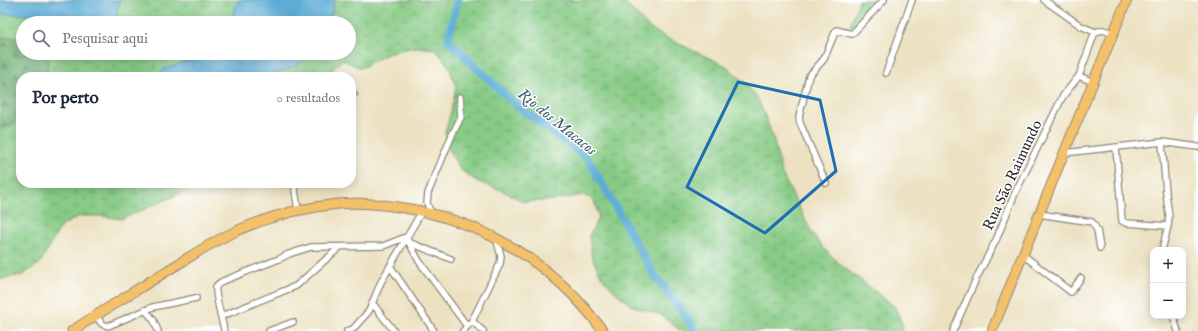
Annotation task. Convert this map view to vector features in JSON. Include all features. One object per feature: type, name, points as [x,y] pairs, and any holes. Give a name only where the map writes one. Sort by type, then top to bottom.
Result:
[{"type":"main road","points":[[992,331],[1127,0]]},
{"type":"main road","points":[[72,331],[217,241],[240,229],[298,210],[338,204],[380,204],[426,212],[453,219],[475,227],[528,256],[550,273],[581,303],[603,331]]},
{"type":"street","points":[[826,183],[800,123],[799,117],[809,76],[824,59],[836,30],[852,34],[884,0]]},
{"type":"street","points":[[886,73],[912,0]]},
{"type":"street","points":[[1044,0],[1081,26],[1095,32],[1103,30],[1114,33]]},
{"type":"street","name":"Rua São Raimundo","points":[[953,331],[1029,164],[1063,96],[1078,76],[1095,32]]},
{"type":"street","points":[[1078,76],[1093,82]]},
{"type":"street","points":[[352,330],[369,312],[381,282],[390,266],[426,212],[428,193],[461,117],[460,97]]},
{"type":"street","points":[[1064,153],[1162,142],[1198,148]]},
{"type":"street","points":[[1162,142],[1166,193],[1170,216],[1163,247]]},
{"type":"street","points":[[1116,148],[1122,221],[1126,223],[1168,226]]},
{"type":"street","points":[[295,188],[298,210]]},
{"type":"street","points":[[1039,214],[1092,222],[1097,230],[1100,248]]},
{"type":"street","points":[[407,240],[419,261],[465,328],[472,321],[500,264],[501,256],[496,238]]},
{"type":"street","points":[[224,331],[222,316],[216,295],[215,288],[217,284],[300,250],[311,247],[340,248],[383,246],[407,240],[451,259]]},
{"type":"street","points":[[222,316],[296,286],[340,248]]},
{"type":"street","points":[[1023,255],[1071,292],[1081,278]]},
{"type":"street","points":[[390,266],[434,331]]},
{"type":"street","points":[[96,316],[102,324],[108,326],[153,307],[196,298]]},
{"type":"street","points":[[373,304],[394,331]]},
{"type":"street","points":[[145,310],[153,319],[158,331]]},
{"type":"street","points":[[1174,319],[1178,331]]},
{"type":"street","points":[[472,321],[483,331]]},
{"type":"street","points":[[269,331],[293,322]]},
{"type":"highlighted area","points":[[738,82],[820,100],[836,171],[765,233],[687,187]]},
{"type":"green space","points":[[0,0],[621,0],[649,28],[726,66],[743,80],[757,97],[773,137],[782,174],[811,231],[824,249],[840,264],[895,307],[903,326],[902,331],[681,331],[661,315],[632,306],[615,292],[601,276],[592,257],[589,236],[599,217],[594,200],[583,195],[554,200],[524,202],[501,190],[478,182],[461,170],[450,152],[445,132],[456,87],[449,67],[436,49],[416,47],[391,52],[361,68],[342,60],[356,60],[356,16],[16,16],[16,37],[0,37]]},
{"type":"green space","points":[[859,0],[879,0],[854,27],[850,26]]},
{"type":"green space","points":[[0,37],[16,37],[16,60],[48,60],[47,71],[16,72],[16,121],[8,127],[0,129]]},
{"type":"green space","points":[[48,60],[342,60],[330,72],[47,71]]},
{"type":"green space","points":[[16,121],[16,188],[190,188],[122,219],[101,216],[80,216],[61,226],[40,263],[23,275],[0,279],[0,129],[8,127]]},
{"type":"water","points":[[0,0],[120,0],[116,16],[0,14]]},
{"type":"water","points":[[239,0],[335,0],[331,16],[232,16]]},
{"type":"water","points":[[190,60],[305,60],[279,72],[161,72],[164,69]]},
{"type":"waterway","name":"Rio dos Macacos","points":[[458,0],[448,40],[515,104],[588,159],[653,273],[695,331]]}]
